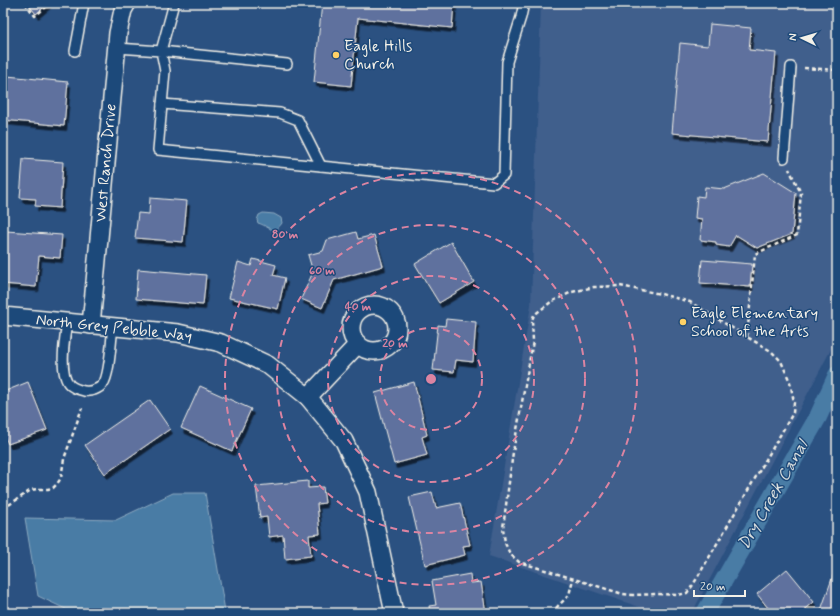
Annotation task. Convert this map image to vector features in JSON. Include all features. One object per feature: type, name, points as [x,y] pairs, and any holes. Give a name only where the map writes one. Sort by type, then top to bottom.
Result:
[{"type":"street","name":"West Ranch Drive","points":[[91,325],[118,33],[123,10],[127,3]]},
{"type":"street","name":"North Grey Pebble Way","points":[[3,316],[178,333],[221,343],[268,365],[308,397],[344,441],[368,492],[394,613]]},
{"type":"street","points":[[308,397],[358,344]]},
{"type":"lane","points":[[75,51],[84,3]]},
{"type":"lane","points":[[174,3],[161,51],[165,71],[158,150],[494,183],[504,175],[506,62],[521,17],[524,3]]},
{"type":"lane","points":[[117,48],[287,64]]},
{"type":"lane","points":[[784,158],[791,67]]},
{"type":"lane","points":[[162,104],[280,113],[298,120],[321,166]]},
{"type":"lane","points":[[67,322],[63,365],[65,375],[70,385],[77,389],[86,391],[95,390],[103,384],[108,374],[113,327]]},
{"type":"path","points":[[25,3],[35,16],[51,3]]},
{"type":"path","points":[[791,67],[837,70]]},
{"type":"path","points":[[747,337],[755,254],[797,235],[801,193],[784,158]]},
{"type":"path","points":[[620,286],[661,294],[690,302],[771,351],[781,361],[790,382],[794,402],[793,413],[693,586],[686,593],[678,595],[632,595],[623,594],[573,578],[519,562],[510,554],[505,544],[503,528],[504,512],[533,341],[532,320],[534,315],[551,302],[572,292],[594,287],[620,286]]},
{"type":"path","points":[[3,509],[31,490],[53,488],[57,484],[61,478],[64,459],[82,408]]},
{"type":"path","points":[[3,502],[8,505]]},
{"type":"path","points":[[551,613],[569,595],[573,578]]},
{"type":"shaded area","name":"Eagle Elementary School of the Arts","points":[[594,3],[837,3],[837,338],[692,613],[657,613],[489,556],[531,305],[541,4],[579,7]]},
{"type":"shaded area","points":[[263,213],[274,214],[281,218],[282,223],[279,227],[273,230],[258,223],[257,220],[259,215]]},
{"type":"shaded area","points":[[173,493],[205,493],[225,611],[241,613],[74,613],[38,596],[25,518],[116,520]]},
{"type":"building","points":[[27,3],[49,3],[36,14]]},
{"type":"building","name":"Eagle Hills Church","points":[[322,3],[454,3],[452,28],[358,18],[351,86],[314,82]]},
{"type":"building","points":[[710,24],[751,28],[749,50],[776,53],[768,142],[672,133],[680,43],[708,46]]},
{"type":"building","points":[[7,76],[68,82],[64,126],[3,120]]},
{"type":"building","points":[[23,159],[63,162],[60,208],[35,206],[36,199],[20,198]]},
{"type":"building","points":[[764,173],[796,193],[792,234],[757,248],[736,235],[729,247],[716,245],[716,242],[700,240],[702,219],[695,218],[697,196],[704,197],[705,187],[724,189]]},
{"type":"building","points":[[150,198],[187,201],[183,242],[135,238],[138,213],[149,214]]},
{"type":"building","points":[[6,231],[62,235],[60,258],[39,256],[36,287],[3,284]]},
{"type":"building","points":[[356,232],[358,239],[374,235],[383,266],[334,280],[322,308],[301,299],[313,272],[308,255],[323,251],[327,240]]},
{"type":"building","points":[[451,242],[474,282],[439,303],[415,264]]},
{"type":"building","points":[[253,259],[276,265],[273,275],[285,278],[278,309],[229,298],[238,262],[251,266]]},
{"type":"building","points":[[702,260],[752,264],[750,287],[700,283]]},
{"type":"building","points":[[138,269],[206,275],[203,305],[136,299]]},
{"type":"building","points":[[446,319],[476,322],[473,362],[456,360],[454,372],[433,370],[438,325],[445,326]]},
{"type":"building","points":[[28,382],[47,430],[8,444],[5,437],[3,438],[3,392]]},
{"type":"building","points":[[414,382],[427,435],[422,437],[427,455],[394,464],[375,393]]},
{"type":"building","points":[[200,386],[251,409],[232,451],[181,428]]},
{"type":"building","points":[[150,400],[170,429],[105,474],[85,445]]},
{"type":"building","points":[[308,481],[308,488],[323,487],[325,503],[317,504],[320,534],[309,535],[311,556],[285,559],[283,535],[269,537],[267,517],[260,518],[256,486]]},
{"type":"building","points":[[432,492],[436,508],[460,503],[470,545],[463,546],[465,555],[425,565],[409,497]]},
{"type":"building","points":[[787,569],[814,602],[801,613],[772,613],[757,594]]},
{"type":"building","points":[[834,573],[837,574],[837,613],[830,613],[821,610]]},
{"type":"building","points":[[470,574],[471,583],[481,582],[486,613],[430,613],[429,606],[436,605],[432,581]]},
{"type":"waterway","name":"Dry Creek Canal","points":[[705,613],[818,417],[837,375]]},
{"type":"place","name":"Eagle Hills Church","points":[[336,55]]},
{"type":"place","name":"Eagle Elementary School of the Arts","points":[[683,322]]}]
